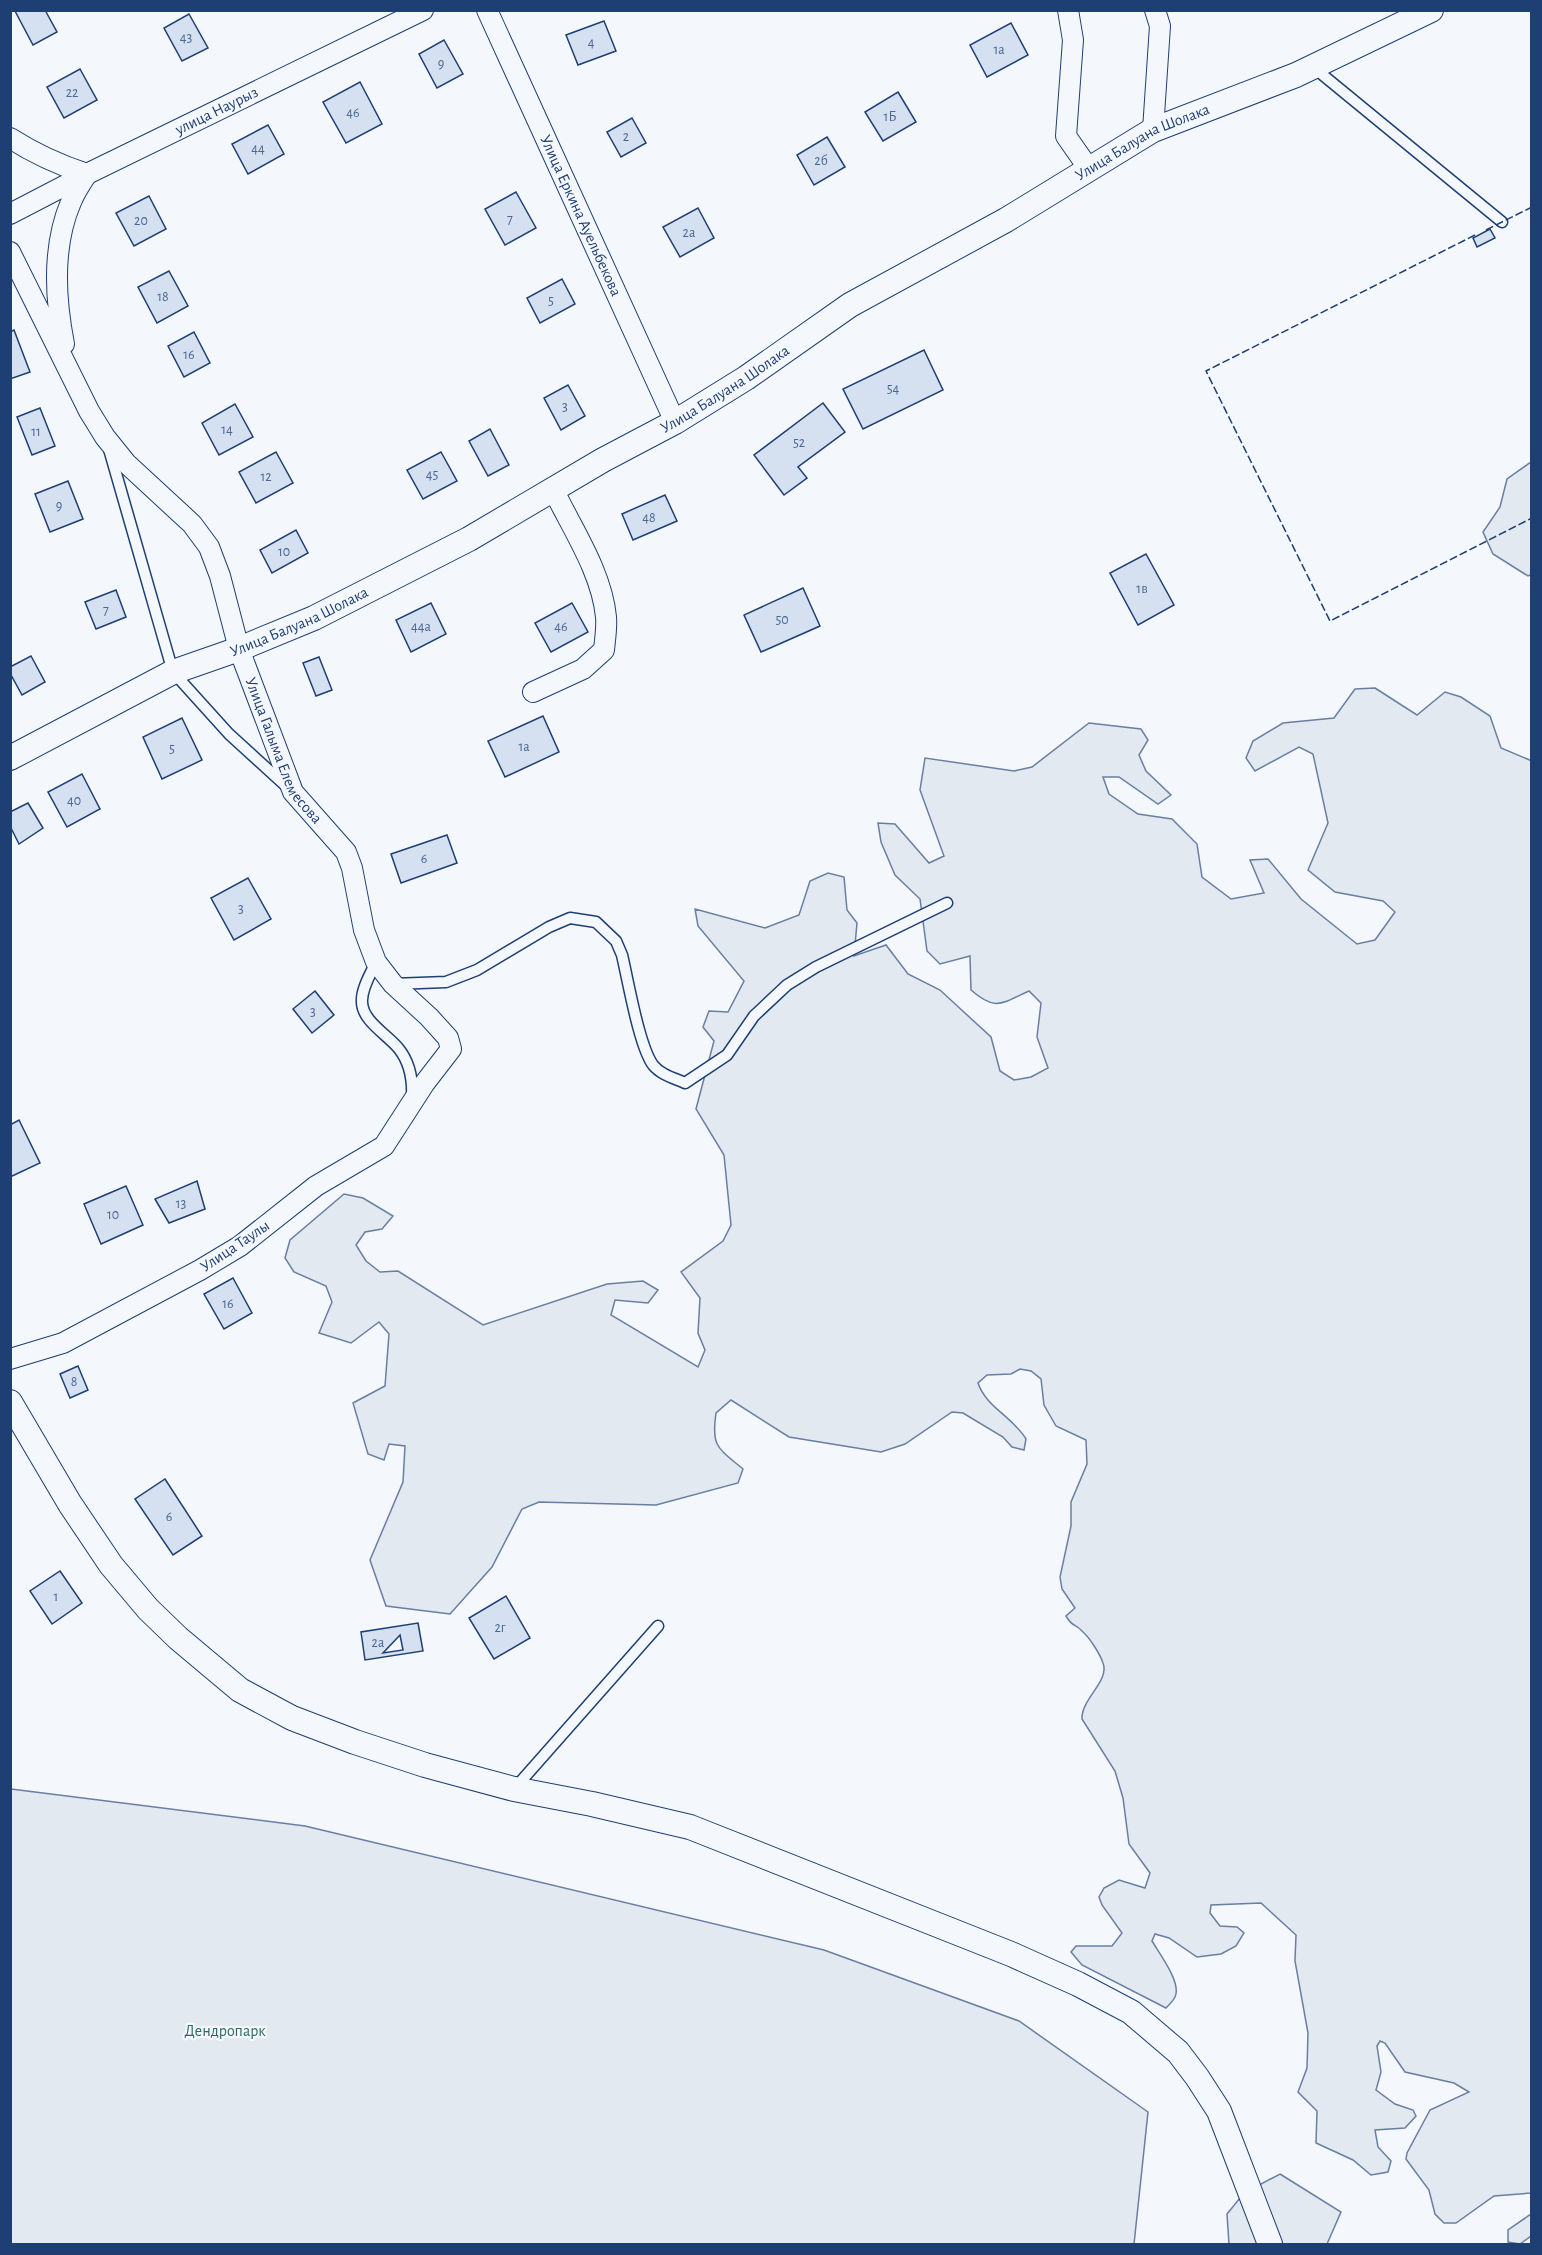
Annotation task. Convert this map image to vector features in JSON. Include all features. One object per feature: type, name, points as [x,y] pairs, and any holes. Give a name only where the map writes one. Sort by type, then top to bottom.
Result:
[{"type":"street","name":"улица Наурыз","points":[[10,214],[423,10]]},
{"type":"street","name":"Улица Еркина Ауельбекова","points":[[487,10],[675,422]]},
{"type":"street","points":[[1068,10],[1073,40],[1066,136],[1072,148],[1089,169]]},
{"type":"street","points":[[1153,130],[1160,26],[1155,10]]},
{"type":"street","name":"Улица Балуана Шолака","points":[[10,758],[173,672],[239,649],[314,618],[469,539],[603,460],[675,422],[746,378],[850,305],[1006,220],[1153,130],[1313,67],[1431,10]]},
{"type":"street","points":[[10,138],[44,158],[87,174],[71,202],[62,227],[57,269],[58,314],[68,368]]},
{"type":"street","name":"Улица Галыма Елемесова","points":[[10,252],[105,437],[126,463],[192,524],[209,547],[220,576],[239,649],[293,792],[346,852],[352,868],[364,930],[376,962],[393,984],[448,1038],[451,1049],[424,1084]]},
{"type":"street","points":[[533,692],[584,669],[604,650],[606,618],[602,594],[588,559],[554,490]]},
{"type":"street","name":"Улица Таулы","points":[[10,1359],[63,1343],[200,1270],[240,1246],[316,1186],[384,1146],[424,1084]]},
{"type":"street","points":[[10,1402],[70,1504],[111,1565],[155,1616],[240,1690],[292,1718],[425,1765],[514,1789],[690,1827],[1011,1954],[1078,1984],[1131,2012],[1178,2052],[1219,2111],[1270,2244]]},
{"type":"lane","points":[[1313,67],[1502,222]]},
{"type":"lane","points":[[105,437],[173,672],[228,734],[293,792]]},
{"type":"lane","points":[[393,984],[446,982],[477,970],[549,927],[570,918],[596,922],[616,941],[622,955],[644,1045],[653,1064],[665,1075],[686,1083],[727,1056],[754,1016],[786,985],[816,967],[947,903]]},
{"type":"lane","points":[[376,962],[361,1002],[368,1017],[399,1049],[408,1065],[412,1083],[412,1103]]},
{"type":"lane","points":[[514,1789],[658,1626]]},
{"type":"green space","points":[[1531,462],[1532,574],[1528,576],[1493,554],[1483,532],[1500,507],[1507,479]]},
{"type":"green space","points":[[1375,688],[1417,715],[1445,692],[1461,697],[1490,716],[1501,748],[1532,761],[1531,2193],[1494,2196],[1456,2223],[1444,2223],[1435,2214],[1429,2190],[1406,2159],[1430,2110],[1469,2092],[1454,2083],[1405,2072],[1385,2043],[1380,2041],[1377,2046],[1381,2072],[1376,2090],[1395,2104],[1413,2110],[1416,2116],[1405,2128],[1375,2130],[1378,2147],[1391,2161],[1388,2172],[1371,2175],[1353,2160],[1316,2143],[1317,2111],[1298,2092],[1307,2068],[1308,2033],[1295,1961],[1296,1935],[1261,1903],[1211,1905],[1210,1913],[1220,1926],[1237,1927],[1244,1933],[1236,1946],[1221,1954],[1197,1957],[1169,1938],[1155,1934],[1152,1941],[1169,1968],[1175,1984],[1175,1997],[1166,2008],[1082,1965],[1071,1952],[1076,1946],[1112,1946],[1122,1933],[1099,1897],[1104,1888],[1119,1880],[1145,1888],[1150,1873],[1129,1844],[1123,1798],[1115,1771],[1082,1719],[1086,1704],[1103,1677],[1103,1663],[1085,1634],[1066,1616],[1075,1608],[1062,1589],[1060,1577],[1071,1526],[1071,1502],[1087,1464],[1086,1440],[1056,1426],[1044,1405],[1041,1379],[1031,1371],[1020,1369],[1011,1374],[987,1375],[978,1383],[987,1399],[1021,1431],[1026,1439],[1024,1450],[1012,1447],[1003,1437],[963,1413],[952,1412],[905,1444],[881,1452],[789,1437],[731,1400],[716,1413],[715,1433],[718,1446],[743,1469],[738,1483],[656,1505],[539,1502],[522,1509],[492,1567],[450,1614],[386,1606],[370,1560],[403,1482],[405,1446],[389,1444],[384,1460],[368,1454],[353,1403],[385,1386],[389,1334],[379,1322],[351,1343],[319,1333],[332,1302],[326,1286],[294,1272],[285,1258],[290,1240],[344,1194],[363,1198],[393,1216],[382,1229],[365,1232],[356,1245],[366,1261],[380,1272],[398,1271],[483,1325],[607,1284],[643,1281],[658,1290],[648,1303],[615,1300],[611,1315],[698,1367],[705,1350],[698,1333],[700,1298],[681,1272],[723,1241],[731,1225],[724,1155],[696,1109],[714,1041],[703,1027],[709,1011],[728,1012],[744,981],[698,926],[695,909],[765,928],[799,915],[810,881],[828,873],[844,877],[847,910],[857,923],[854,956],[886,945],[908,974],[940,990],[991,1037],[1000,1071],[1014,1080],[1031,1077],[1048,1068],[1037,1037],[1041,1003],[1029,991],[1005,1002],[987,1001],[971,990],[970,956],[940,964],[927,951],[920,899],[895,875],[881,842],[878,823],[895,824],[929,863],[944,856],[920,790],[925,758],[1014,771],[1032,767],[1089,723],[1141,729],[1148,740],[1139,755],[1146,771],[1171,795],[1158,804],[1119,777],[1103,777],[1109,794],[1138,814],[1172,819],[1197,844],[1202,877],[1231,899],[1264,893],[1250,860],[1268,859],[1301,899],[1357,944],[1375,940],[1395,912],[1383,901],[1335,892],[1308,870],[1328,823],[1313,754],[1299,747],[1255,771],[1246,758],[1253,741],[1283,723],[1334,718],[1355,689]]},
{"type":"green space","name":"Дендропарк","points":[[11,1789],[305,1826],[824,1950],[1019,2021],[1148,2112],[1134,2244],[11,2244]]},
{"type":"green space","points":[[1280,2174],[1341,2212],[1327,2244],[1229,2244],[1227,2214],[1244,2193]]},
{"type":"green space","points":[[1531,2214],[1531,2236],[1520,2244],[1508,2242],[1508,2230]]},
{"type":"building","points":[[45,10],[57,32],[33,45],[15,11]]},
{"type":"building","points":[[189,14],[208,48],[182,61],[164,28]]},
{"type":"building","points":[[604,21],[616,51],[578,65],[566,35]]},
{"type":"building","points":[[1011,23],[1028,55],[987,77],[970,45]]},
{"type":"building","points":[[444,40],[463,74],[437,88],[419,54]]},
{"type":"building","points":[[80,69],[97,100],[64,118],[47,87]]},
{"type":"building","points":[[360,82],[382,124],[346,143],[323,102]]},
{"type":"building","points":[[898,92],[916,122],[883,141],[865,112]]},
{"type":"building","points":[[632,118],[646,143],[621,157],[607,132]]},
{"type":"building","points":[[268,125],[284,154],[248,174],[232,144]]},
{"type":"building","points":[[827,137],[845,167],[814,185],[797,155]]},
{"type":"building","points":[[516,192],[536,228],[505,245],[485,209]]},
{"type":"building","points":[[149,196],[166,229],[134,246],[116,213]]},
{"type":"building","points":[[698,208],[714,238],[680,257],[663,227]]},
{"type":"building","points":[[1490,229],[1495,238],[1477,247],[1473,238]]},
{"type":"building","points":[[169,271],[188,306],[157,323],[138,287]]},
{"type":"building","points":[[562,279],[575,304],[540,323],[527,298]]},
{"type":"building","points":[[14,330],[30,372],[10,379],[10,332]]},
{"type":"building","points":[[194,332],[210,363],[184,377],[168,346]]},
{"type":"building","points":[[924,350],[943,390],[863,429],[843,389]]},
{"type":"building","points":[[568,385],[585,416],[561,430],[544,398]]},
{"type":"building","points":[[823,403],[845,432],[798,467],[807,478],[784,495],[754,455]]},
{"type":"building","points":[[235,404],[253,437],[219,455],[202,423]]},
{"type":"building","points":[[40,408],[55,446],[32,455],[17,417]]},
{"type":"building","points":[[490,429],[509,465],[488,476],[469,441]]},
{"type":"building","points":[[276,452],[293,483],[256,503],[239,472]]},
{"type":"building","points":[[441,452],[457,481],[423,499],[407,470]]},
{"type":"building","points":[[68,481],[83,519],[50,532],[35,494]]},
{"type":"building","points":[[665,495],[677,521],[633,540],[622,514]]},
{"type":"building","points":[[296,530],[308,553],[272,573],[260,550]]},
{"type":"building","points":[[1146,554],[1174,605],[1138,625],[1110,573]]},
{"type":"building","points":[[803,588],[820,626],[761,652],[744,615]]},
{"type":"building","points":[[116,590],[126,617],[96,629],[85,602]]},
{"type":"building","points":[[431,603],[446,634],[411,652],[396,620]]},
{"type":"building","points":[[572,603],[588,632],[551,652],[535,623]]},
{"type":"building","points":[[31,656],[45,682],[22,695],[10,673],[10,667]]},
{"type":"building","points":[[319,657],[332,690],[316,696],[303,663]]},
{"type":"building","points":[[543,716],[559,752],[505,777],[488,741]]},
{"type":"building","points":[[182,718],[202,760],[162,779],[143,737]]},
{"type":"building","points":[[82,774],[100,809],[67,827],[48,792]]},
{"type":"building","points":[[28,803],[43,828],[19,844],[10,826],[10,812]]},
{"type":"building","points":[[447,835],[457,863],[401,883],[391,854]]},
{"type":"building","points":[[248,878],[271,919],[234,940],[211,898]]},
{"type":"building","points":[[315,991],[334,1015],[312,1033],[293,1009]]},
{"type":"building","points":[[19,1120],[40,1163],[10,1177],[10,1125]]},
{"type":"building","points":[[197,1181],[205,1209],[169,1223],[155,1199]]},
{"type":"building","points":[[126,1186],[143,1225],[101,1244],[84,1204]]},
{"type":"building","points":[[233,1278],[252,1313],[224,1329],[204,1294]]},
{"type":"building","points":[[78,1366],[88,1390],[70,1398],[60,1374]]},
{"type":"building","points":[[165,1479],[202,1536],[173,1555],[135,1499]]},
{"type":"building","points":[[60,1571],[82,1603],[52,1624],[30,1591]]},
{"type":"building","points":[[506,1596],[530,1638],[494,1659],[469,1618]]},
{"type":"building","points":[[418,1623],[423,1651],[365,1660],[361,1632]],"holes":[[[400,1635],[403,1650],[383,1653]]]},
{"type":"fence","points":[[1486,230],[1532,207]]},
{"type":"fence","points":[[1475,235],[1206,371],[1330,621],[1532,518]]}]
